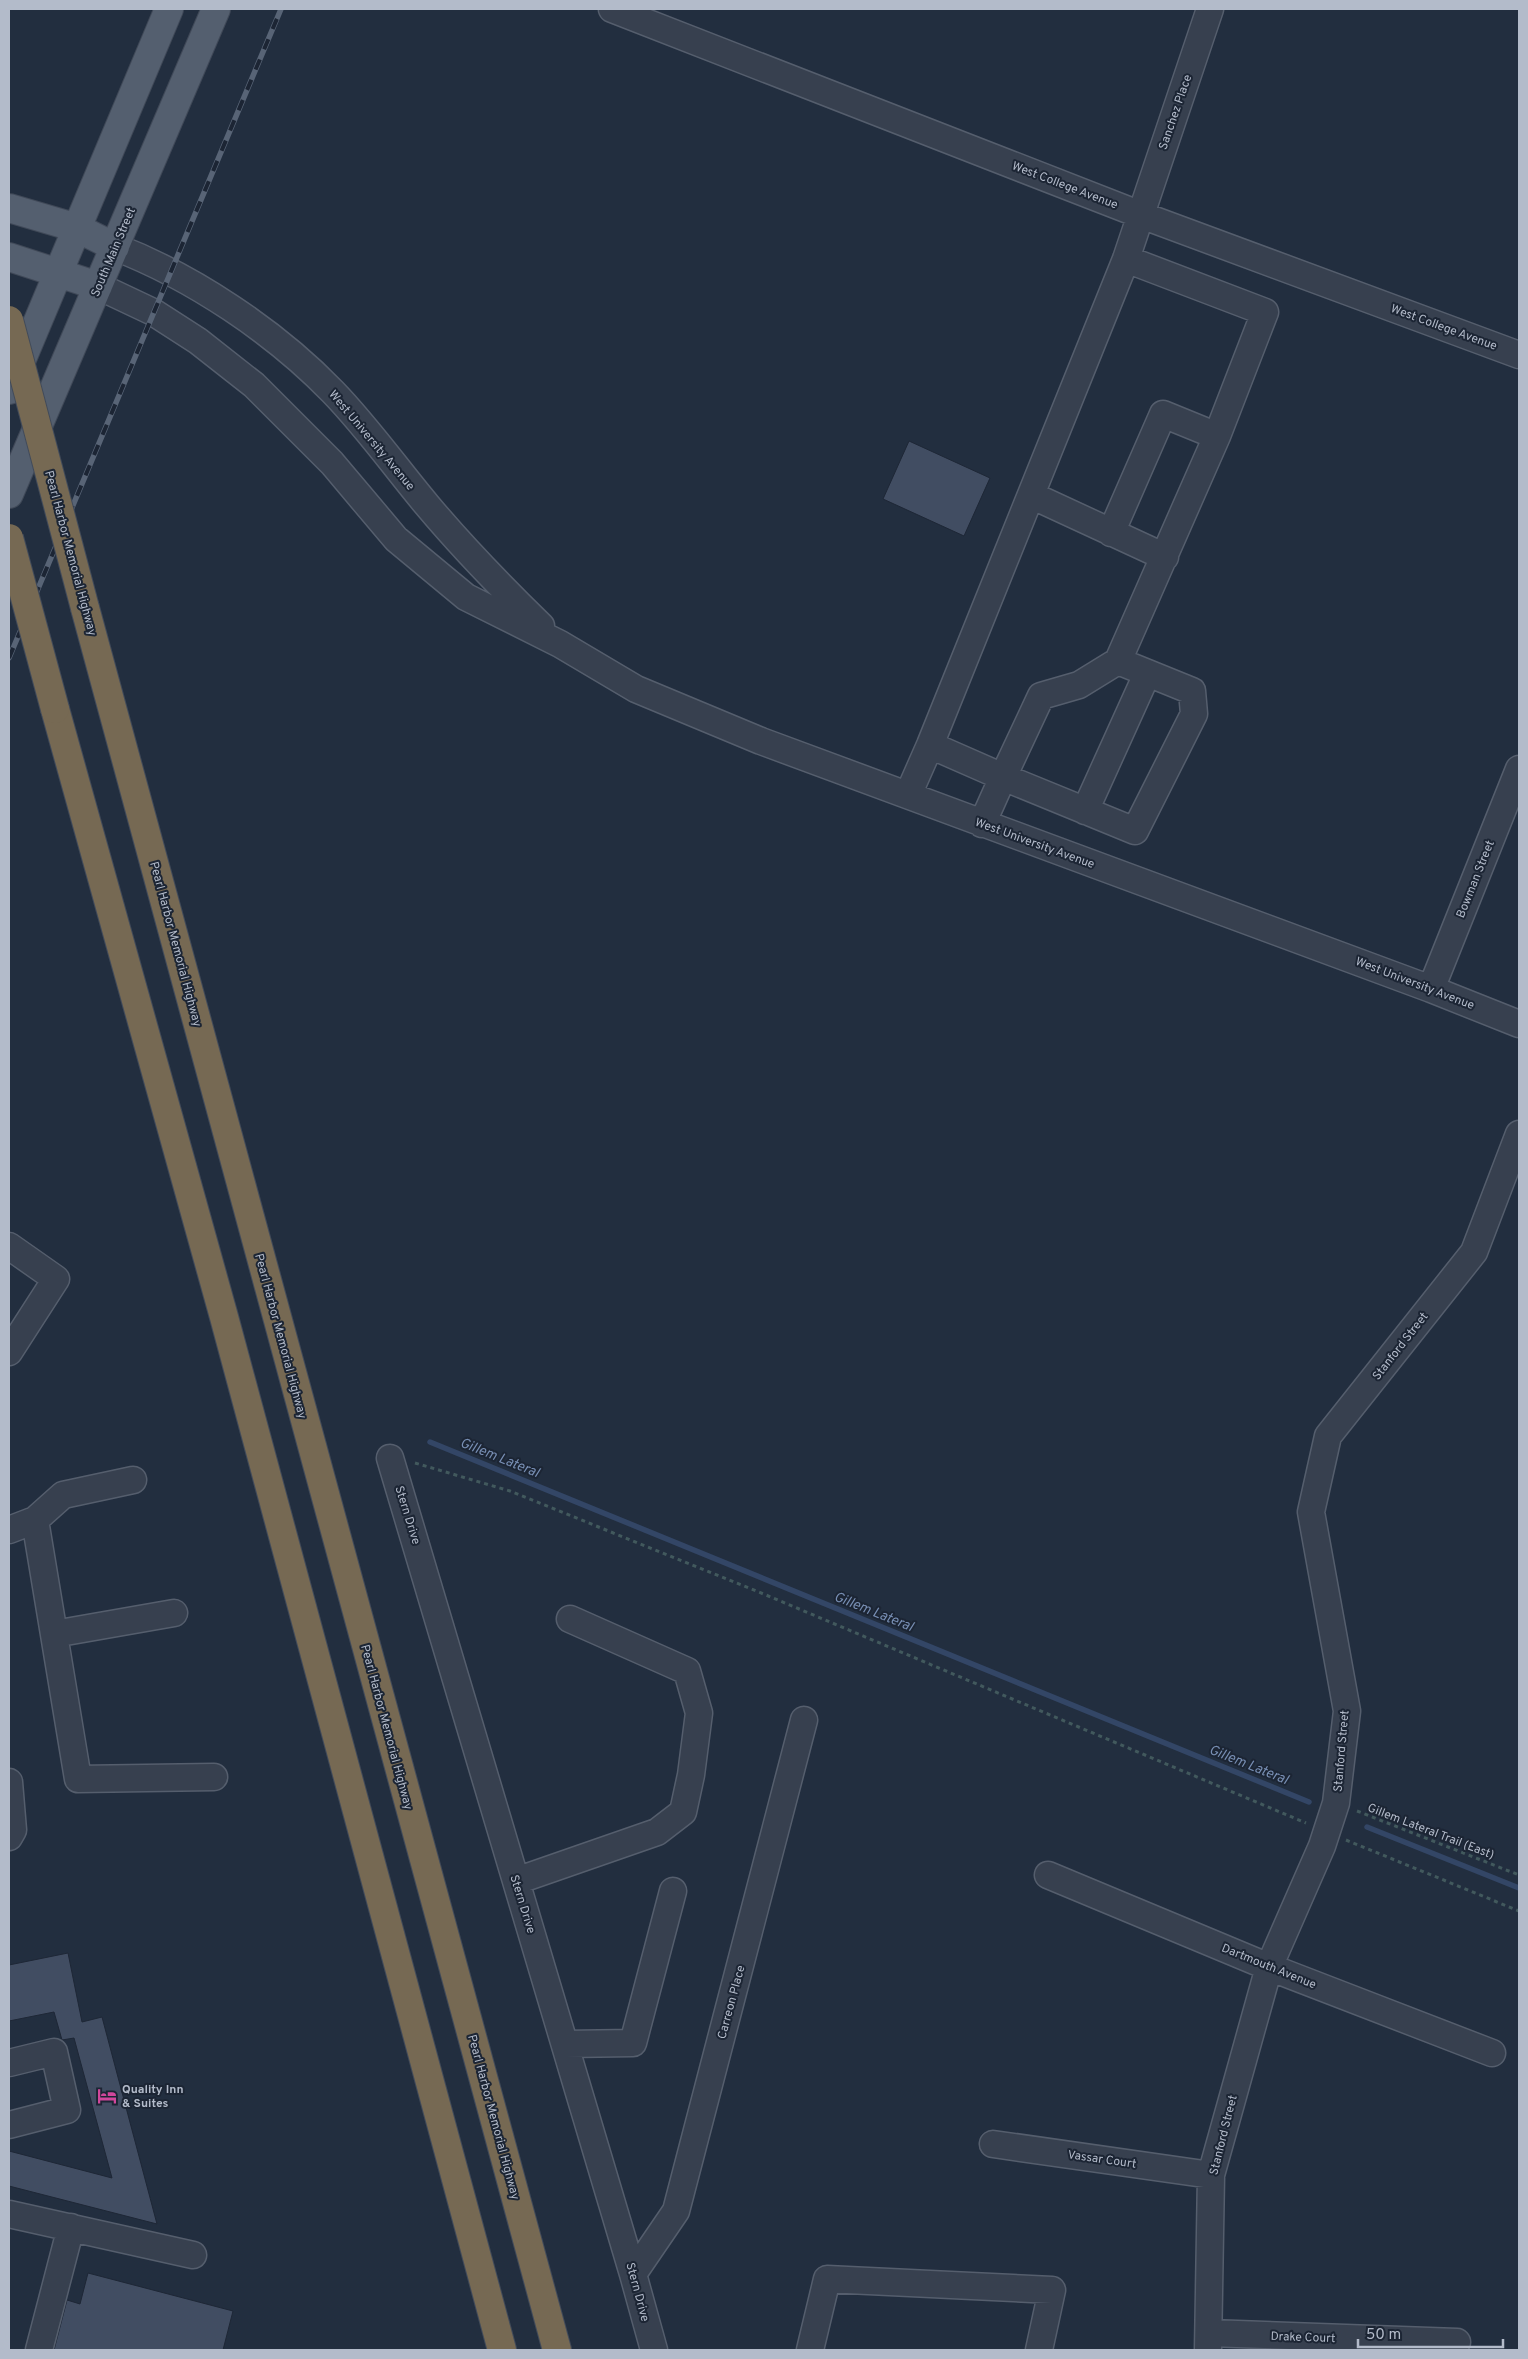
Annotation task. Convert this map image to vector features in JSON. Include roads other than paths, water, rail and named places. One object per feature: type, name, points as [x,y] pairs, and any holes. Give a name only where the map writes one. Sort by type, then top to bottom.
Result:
[{"type":"highway","name":"Pearl Harbor Memorial Highway","points":[[9,320],[85,608],[557,2350]]},
{"type":"highway","points":[[9,538],[226,1327],[502,2350]]},
{"type":"main road","points":[[9,390],[169,9]]},
{"type":"main road","name":"South Main Street","points":[[9,494],[216,9]]},
{"type":"main road","name":"West University Avenue","points":[[9,208],[76,228],[115,247]]},
{"type":"main road","name":"West University Avenue","points":[[9,257],[98,286]]},
{"type":"street","name":"West College Avenue","points":[[612,9],[1141,215],[1519,355]]},
{"type":"street","name":"Sanchez Place","points":[[908,795],[930,745],[1126,258],[1210,9]]},
{"type":"street","name":"West University Avenue","points":[[115,247],[171,271],[221,301],[276,342],[333,392],[488,574],[560,644]]},
{"type":"street","points":[[982,824],[1041,696],[1079,685],[1118,661],[1217,436],[1265,312],[1126,258]]},
{"type":"street","name":"West University Avenue","points":[[98,286],[153,312],[198,341],[254,385],[332,463],[396,539],[466,597],[560,644],[636,689],[761,741],[1431,989],[1519,1024]]},
{"type":"street","points":[[1111,533],[1163,414],[1217,436]]},
{"type":"street","points":[[1031,495],[1165,557]]},
{"type":"street","points":[[930,745],[1135,831],[1194,714],[1192,691],[1118,661]]},
{"type":"street","points":[[1085,811],[1147,674]]},
{"type":"street","name":"Bowman Street","points":[[1431,989],[1519,769]]},
{"type":"street","name":"Stanford Street","points":[[1209,2342],[1212,2175],[1269,1967],[1327,1832],[1336,1803],[1347,1711],[1311,1512],[1328,1436],[1474,1252],[1519,1134]]},
{"type":"street","points":[[9,1246],[56,1279],[9,1352]]},
{"type":"street","name":"Stern Drive","points":[[390,1458],[565,2044],[654,2350]]},
{"type":"street","points":[[9,1530],[35,1520],[64,1496],[133,1480]]},
{"type":"street","points":[[35,1520],[78,1778],[214,1777]]},
{"type":"street","points":[[54,1634],[174,1614]]},
{"type":"street","points":[[516,1881],[657,1832],[683,1812],[689,1784],[699,1713],[687,1671],[570,1620]]},
{"type":"street","name":"Carreon Place","points":[[633,2274],[676,2211],[804,1720]]},
{"type":"street","points":[[9,1782],[13,1830],[9,1837]]},
{"type":"street","name":"Dartmouth Avenue","points":[[1048,1875],[1269,1967],[1492,2053]]},
{"type":"street","points":[[565,2044],[632,2043],[673,1891]]},
{"type":"street","points":[[9,2063],[54,2052],[67,2110],[9,2125]]},
{"type":"street","name":"Vassar Court","points":[[994,2144],[1212,2175]]},
{"type":"street","points":[[9,2214],[193,2256]]},
{"type":"street","points":[[40,2350],[71,2227]]},
{"type":"street","points":[[810,2350],[827,2279],[1052,2290],[1039,2350]]},
{"type":"street","name":"Drake Court","points":[[1209,2342],[1369,2345],[1457,2342]]},
{"type":"waterway","name":"Gillem Lateral","points":[[430,1442],[1309,1802]]},
{"type":"waterway","name":"Gillem Lateral","points":[[1367,1827],[1519,1888]]},
{"type":"railway","points":[[9,658],[281,9]]},
{"type":"place","name":"Quality Inn & Suites","points":[[107,2096]]}]
